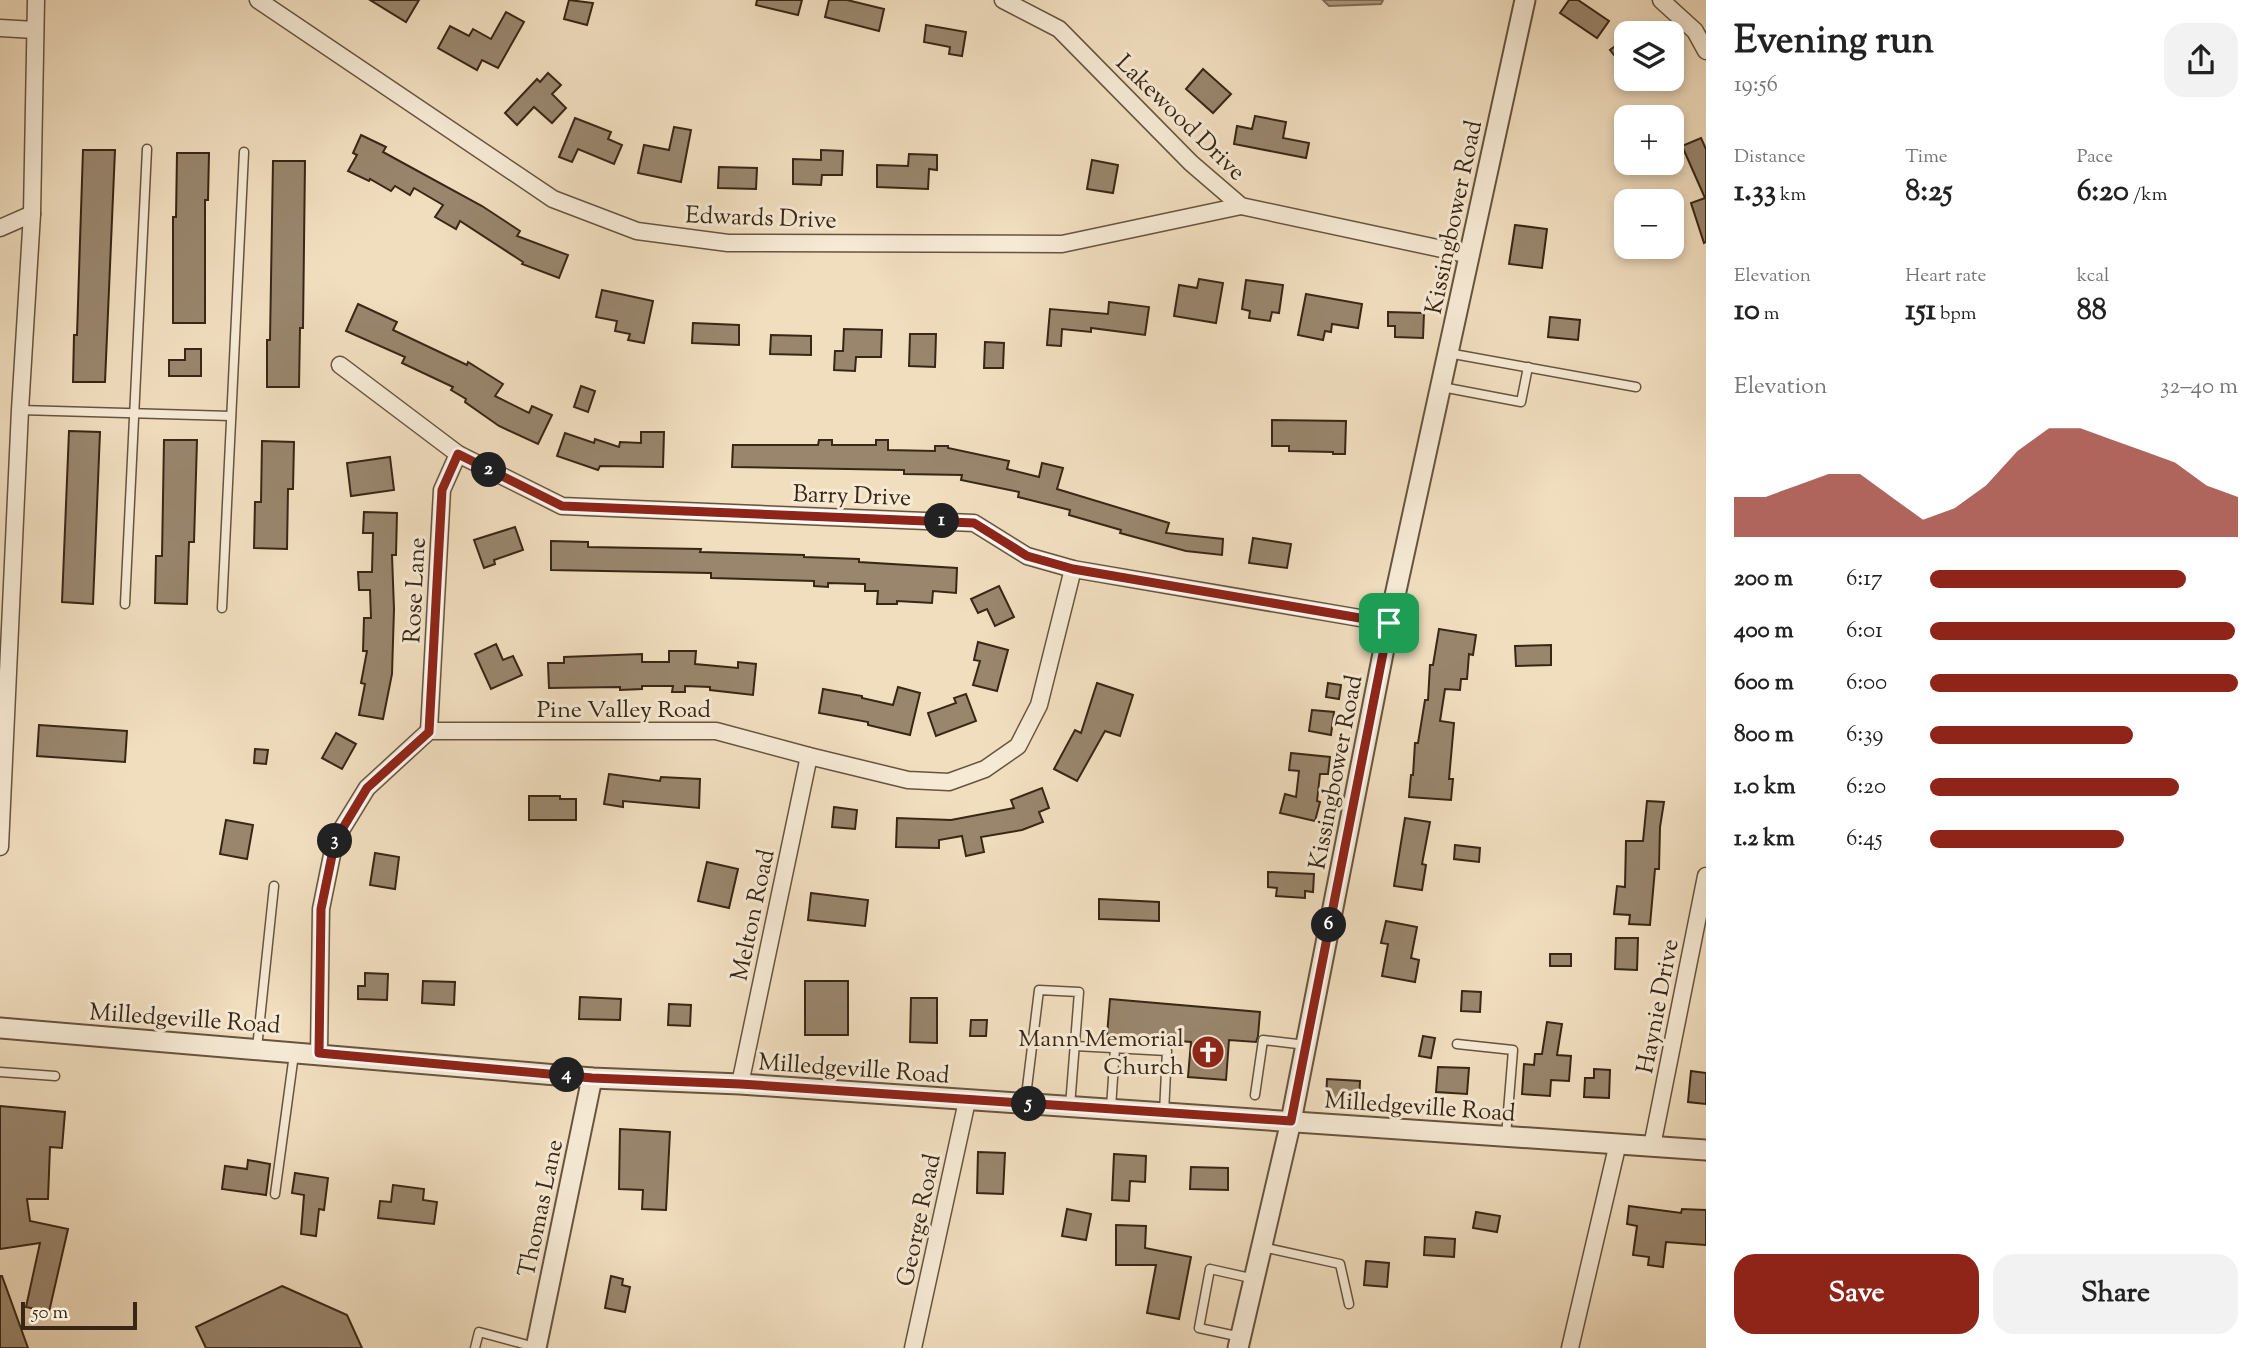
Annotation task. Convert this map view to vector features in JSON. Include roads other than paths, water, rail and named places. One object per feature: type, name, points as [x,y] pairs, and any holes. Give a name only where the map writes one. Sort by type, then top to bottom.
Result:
[{"type":"street","points":[[0,847],[4,673],[32,214],[36,0]]},
{"type":"street","name":"Edwards Drive","points":[[258,0],[553,199],[637,231],[729,243],[1062,244],[1241,206]]},
{"type":"street","name":"Lakewood Drive","points":[[1003,0],[1059,29],[1191,163],[1241,206],[1470,255]]},
{"type":"street","name":"Kissingbower Road","points":[[1239,1343],[1291,1121],[1389,623],[1525,0]]},
{"type":"street","points":[[1661,0],[1695,31],[1706,51]]},
{"type":"street","points":[[0,28],[35,30]]},
{"type":"street","points":[[0,228],[32,214]]},
{"type":"street","name":"Barry Drive","points":[[340,365],[458,454],[562,506],[974,523],[1027,556],[1073,569],[1389,623]]},
{"type":"street","name":"Rose Lane","points":[[429,732],[442,490],[458,454]]},
{"type":"street","name":"Pine Valley Road","points":[[429,732],[716,731],[908,780],[948,782],[985,769],[1018,746],[1039,705],[1073,569]]},
{"type":"street","points":[[319,1053],[321,909],[335,841],[367,788],[429,732]]},
{"type":"street","name":"Melton Road","points":[[740,1084],[809,756]]},
{"type":"street","name":"Haynie Drive","points":[[1652,1146],[1706,876]]},
{"type":"street","name":"Milledgeville Road","points":[[0,1028],[592,1078],[740,1084],[1706,1150]]},
{"type":"street","name":"Thomas Lane","points":[[536,1348],[592,1078]]},
{"type":"street","name":"George Road","points":[[913,1348],[967,1101]]},
{"type":"street","points":[[1570,1348],[1618,1143]]},
{"type":"lane","points":[[125,604],[147,149]]},
{"type":"lane","points":[[222,608],[244,152]]},
{"type":"lane","points":[[1448,353],[1636,387]]},
{"type":"lane","points":[[1441,387],[1521,402],[1528,367]]},
{"type":"lane","points":[[20,411],[231,416]]},
{"type":"lane","points":[[257,1048],[274,886]]},
{"type":"lane","points":[[1025,1104],[1039,990],[1079,992],[1070,1107]]},
{"type":"lane","points":[[1255,1095],[1263,1040],[1306,1045]]},
{"type":"lane","points":[[1457,1044],[1513,1050],[1506,1136]]},
{"type":"lane","points":[[1075,1046],[1167,1051],[1164,1113]]},
{"type":"lane","points":[[1111,1110],[1115,1048]]},
{"type":"lane","points":[[275,1194],[295,1051]]},
{"type":"lane","points":[[0,1072],[55,1076]]},
{"type":"lane","points":[[1262,1247],[1340,1264],[1349,1304]]},
{"type":"lane","points":[[1239,1343],[1199,1328],[1210,1269],[1255,1279]]},
{"type":"lane","points":[[475,1348],[479,1332],[536,1348]]},
{"type":"place","name":"Mann Memorial Church","points":[[1208,1052]]}]
